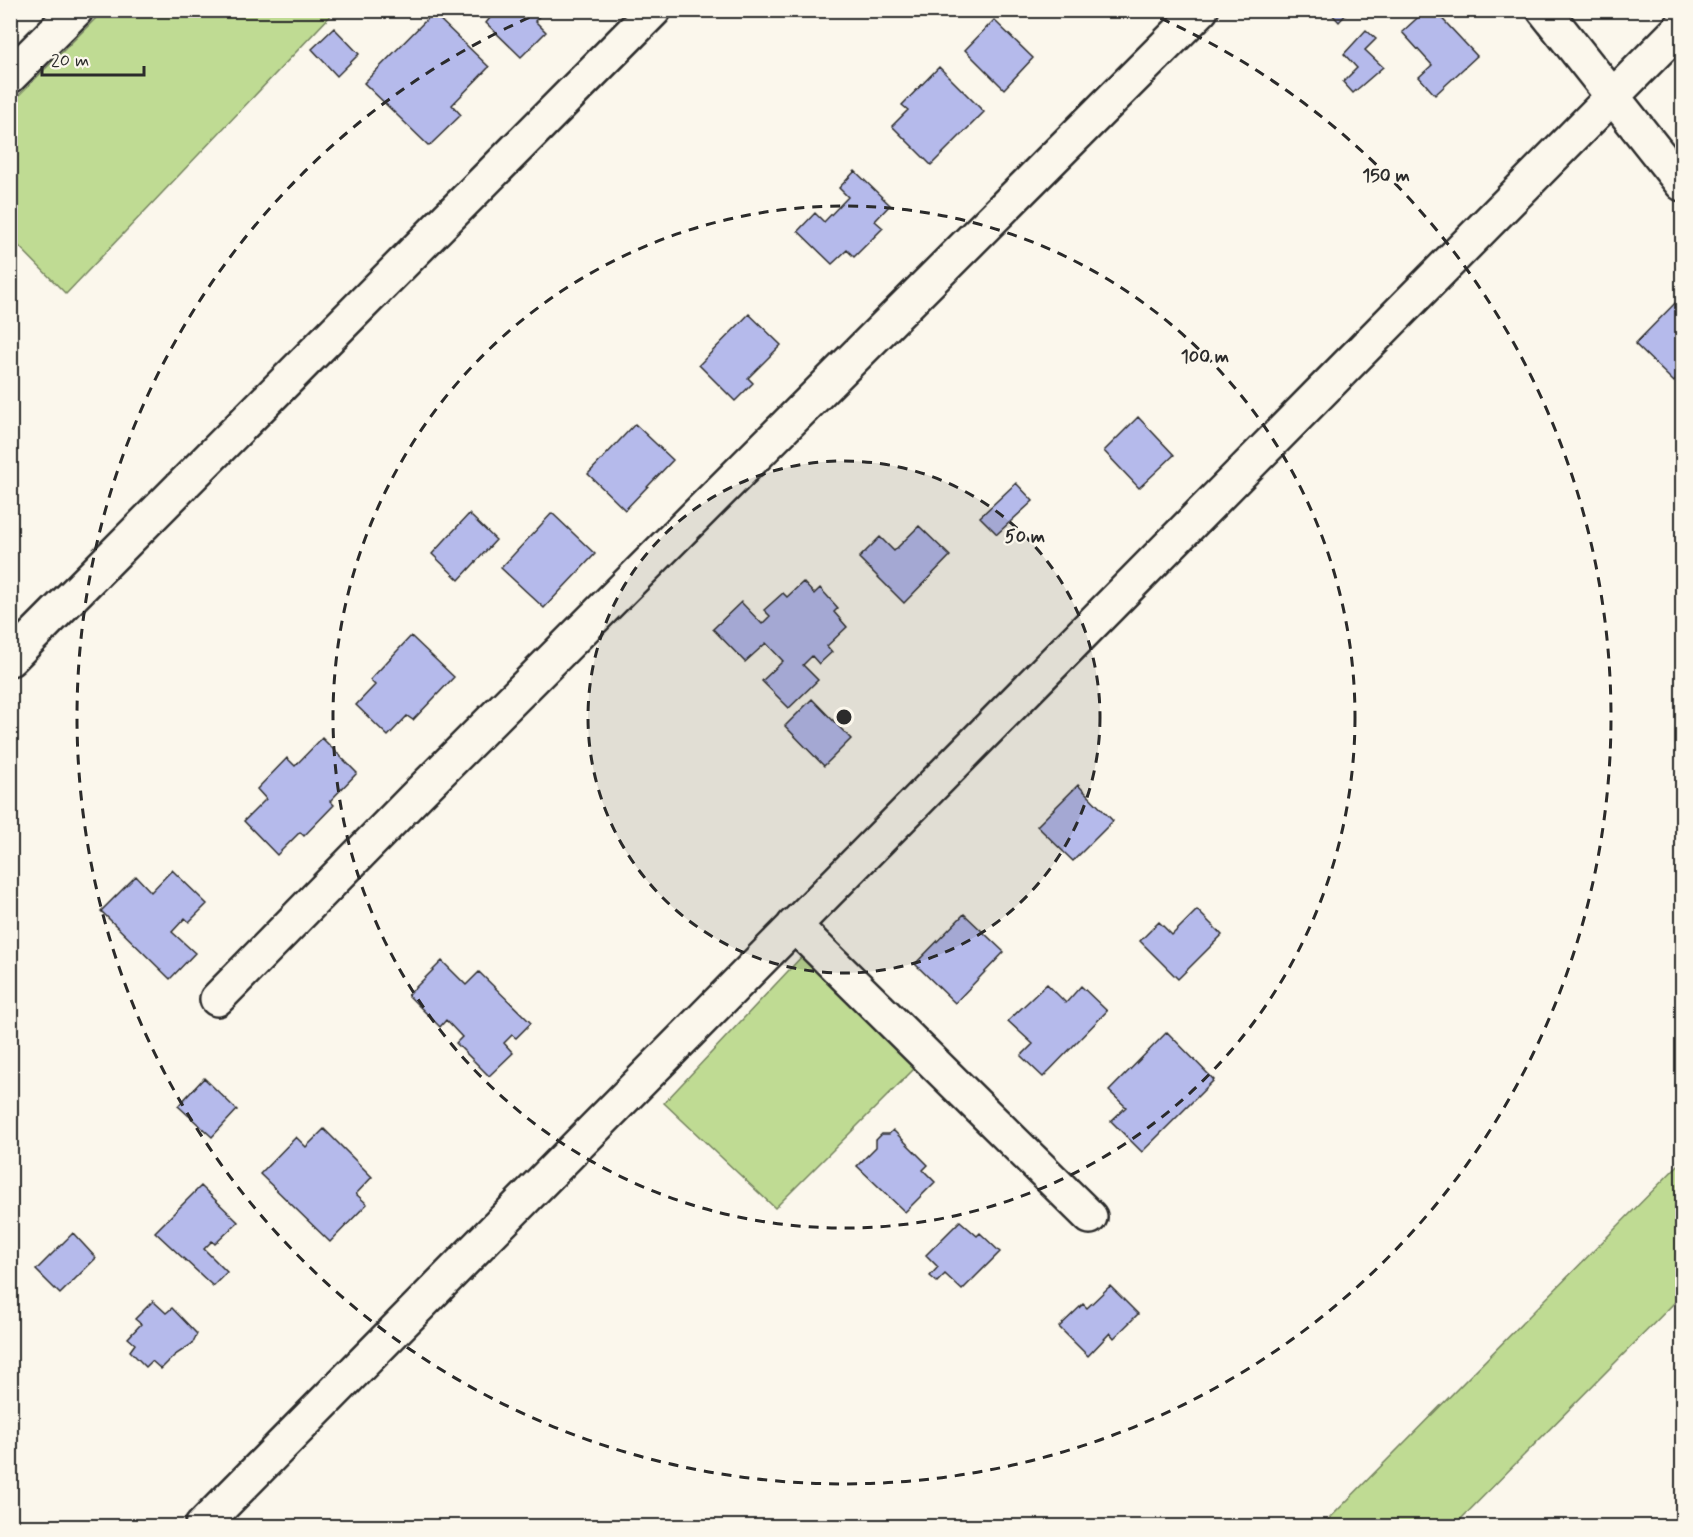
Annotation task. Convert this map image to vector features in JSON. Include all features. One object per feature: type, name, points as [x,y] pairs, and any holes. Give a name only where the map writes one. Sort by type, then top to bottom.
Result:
[{"type":"street","points":[[10,76],[76,10]]},
{"type":"street","points":[[10,659],[654,10]]},
{"type":"street","points":[[217,999],[419,793],[1201,10]]},
{"type":"street","points":[[1544,10],[1683,184]]},
{"type":"street","points":[[202,1527],[1683,27]]},
{"type":"street","points":[[794,925],[1090,1217]]},
{"type":"green space","points":[[103,11],[335,11],[66,294],[11,238],[11,103]]},
{"type":"green space","points":[[805,953],[918,1065],[775,1208],[664,1103]]},
{"type":"green space","points":[[1682,1161],[1682,1295],[1454,1526],[1322,1526]]},
{"type":"building","points":[[482,10],[545,10],[535,21],[546,32],[521,57],[486,23],[490,18]]},
{"type":"building","points":[[1328,10],[1350,10],[1339,22]]},
{"type":"building","points":[[1426,10],[1434,10],[1477,56],[1435,95],[1419,77],[1432,65],[1402,32]]},
{"type":"building","points":[[433,13],[489,67],[452,105],[461,115],[429,146],[364,83]]},
{"type":"building","points":[[994,20],[1033,58],[1004,89],[965,50]]},
{"type":"building","points":[[334,28],[359,54],[337,76],[312,49]]},
{"type":"building","points":[[1366,30],[1376,39],[1365,50],[1383,67],[1353,93],[1343,82],[1357,68],[1344,54]]},
{"type":"building","points":[[939,67],[984,112],[931,165],[892,126],[908,110],[902,105]]},
{"type":"building","points":[[855,171],[890,205],[875,221],[883,228],[854,257],[847,250],[832,264],[798,231],[815,213],[824,222],[848,197],[839,188]]},
{"type":"building","points":[[1682,296],[1682,373],[1674,382],[1635,344]]},
{"type":"building","points":[[749,314],[781,345],[748,378],[753,383],[735,401],[699,365]]},
{"type":"building","points":[[1138,417],[1174,455],[1139,488],[1104,451]]},
{"type":"building","points":[[635,424],[673,460],[625,510],[588,474]]},
{"type":"building","points":[[1016,483],[1033,501],[997,534],[980,517]]},
{"type":"building","points":[[552,513],[595,554],[544,608],[501,568]]},
{"type":"building","points":[[469,514],[496,540],[459,580],[432,554]]},
{"type":"building","points":[[919,526],[950,556],[904,603],[859,558],[880,537],[894,551]]},
{"type":"building","points":[[803,582],[814,594],[820,588],[838,608],[834,612],[847,627],[827,646],[832,652],[819,664],[812,656],[803,665],[818,680],[789,708],[762,681],[783,661],[766,643],[745,662],[713,629],[741,602],[762,624],[770,616],[764,610],[783,593],[787,597]]},
{"type":"building","points":[[411,636],[454,677],[413,720],[407,716],[388,736],[356,705],[375,685],[370,680]]},
{"type":"building","points":[[812,699],[851,739],[824,766],[785,726]]},
{"type":"building","points":[[322,738],[357,773],[330,801],[334,805],[304,836],[300,832],[277,855],[244,821],[266,799],[257,789],[287,758],[295,766]]},
{"type":"building","points":[[1078,785],[1113,821],[1073,861],[1037,826]]},
{"type":"building","points":[[172,870],[207,904],[189,922],[185,918],[172,932],[195,953],[170,979],[101,911],[136,876],[151,892]]},
{"type":"building","points":[[1197,910],[1222,935],[1178,979],[1140,941],[1159,922],[1172,935]]},
{"type":"building","points":[[964,914],[1004,952],[955,1003],[915,964]]},
{"type":"building","points":[[442,961],[466,985],[479,972],[531,1023],[516,1038],[512,1035],[504,1043],[513,1053],[489,1076],[456,1043],[462,1037],[446,1020],[440,1027],[408,995]]},
{"type":"building","points":[[1047,984],[1066,1003],[1081,986],[1107,1011],[1043,1077],[1021,1056],[1033,1044],[1008,1021]]},
{"type":"building","points":[[1167,1032],[1214,1080],[1142,1152],[1111,1121],[1126,1107],[1109,1091]]},
{"type":"building","points":[[204,1078],[237,1110],[212,1137],[178,1106]]},
{"type":"building","points":[[324,1129],[372,1177],[356,1194],[367,1204],[330,1242],[260,1174],[296,1137],[306,1147]]},
{"type":"building","points":[[893,1130],[928,1165],[923,1170],[935,1182],[905,1212],[857,1166],[876,1147],[876,1140],[882,1134],[889,1134]]},
{"type":"building","points":[[201,1186],[238,1222],[215,1244],[212,1241],[204,1249],[227,1272],[213,1286],[155,1232]]},
{"type":"building","points":[[960,1221],[977,1236],[980,1233],[1000,1252],[962,1290],[945,1274],[937,1282],[930,1276],[938,1267],[926,1255]]},
{"type":"building","points":[[73,1233],[96,1258],[60,1294],[36,1270]]},
{"type":"building","points":[[1110,1286],[1138,1314],[1114,1338],[1110,1333],[1088,1356],[1059,1327],[1083,1304],[1087,1308]]},
{"type":"building","points":[[153,1301],[166,1313],[172,1308],[197,1334],[192,1344],[175,1355],[161,1369],[152,1361],[146,1367],[130,1351],[135,1344],[128,1338],[141,1324],[135,1319]]}]
